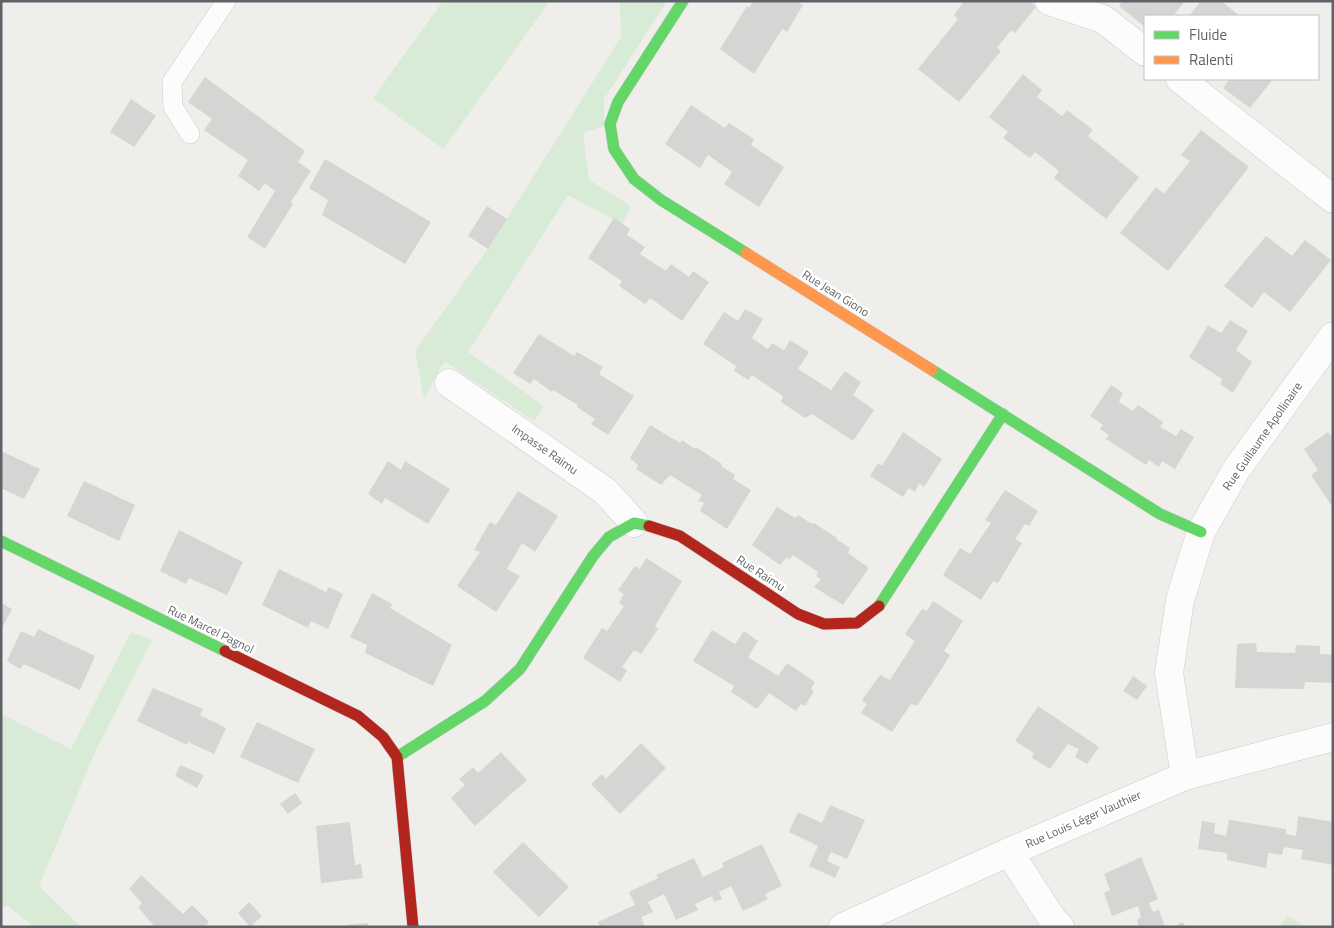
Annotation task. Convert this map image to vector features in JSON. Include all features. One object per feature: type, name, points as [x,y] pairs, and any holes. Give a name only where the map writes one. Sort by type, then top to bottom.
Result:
[{"type":"street","name":"Rue Jean Giono","points":[[683,1],[618,102],[610,124],[614,149],[634,178],[661,200],[1003,414],[1090,472],[1160,514],[1201,532]]},
{"type":"street","points":[[1049,1],[1103,19],[1144,51]]},
{"type":"street","points":[[1181,80],[1333,199]]},
{"type":"street","name":"Rue Guillaume Apollinaire","points":[[1185,776],[1170,673],[1180,600],[1201,532],[1236,470],[1333,336]]},
{"type":"street","name":"Impasse Raimu","points":[[449,383],[605,491],[634,523]]},
{"type":"street","name":"Rue Raimu","points":[[634,523],[652,526],[680,536],[798,614],[824,624],[857,623],[881,604],[1003,414]]},
{"type":"street","points":[[397,757],[484,701],[520,669],[609,537],[634,523]]},
{"type":"street","name":"Rue Marcel Pagnol","points":[[1,541],[358,716],[383,737],[397,757],[413,927]]},
{"type":"street","name":"Rue Louis Léger Vauthier","points":[[843,927],[1008,852],[1185,776],[1333,737]]},
{"type":"street","points":[[1008,852],[1051,917],[1060,927]]},
{"type":"lane","points":[[190,134],[173,106],[172,82],[226,1]]},
{"type":"green space","points":[[443,1],[545,1],[548,4],[443,149],[373,98]]},
{"type":"green space","points":[[620,1],[667,1],[604,99],[604,126],[583,133],[589,180],[631,206],[622,224],[568,195],[468,352],[544,406],[534,421],[446,362],[442,365],[424,399],[415,351],[488,249],[621,37]]},
{"type":"green space","points":[[131,632],[152,640],[95,752],[39,886],[81,927],[34,927],[7,905],[1,909],[1,714],[71,749]]},
{"type":"green space","points":[[1287,916],[1307,927],[1279,927]]},
{"type":"building","points":[[753,1],[800,1],[799,3],[803,5],[787,32],[782,29],[754,74],[720,49],[747,6],[749,8]]},
{"type":"building","points":[[964,1],[1030,1],[1036,7],[1015,33],[1011,30],[997,48],[1001,51],[959,102],[918,69],[958,19],[954,15]]},
{"type":"building","points":[[1122,1],[1185,1],[1174,15],[1144,15],[1144,26],[1119,6]]},
{"type":"building","points":[[1201,1],[1221,1],[1239,15],[1190,15]]},
{"type":"building","points":[[1023,74],[1042,90],[1037,97],[1062,116],[1067,110],[1093,130],[1088,136],[1139,177],[1106,219],[1054,178],[1059,171],[1035,152],[1030,158],[1003,138],[1008,132],[989,117]]},
{"type":"building","points":[[205,77],[305,151],[298,162],[311,171],[265,249],[247,237],[275,191],[265,183],[259,191],[238,176],[248,160],[204,130],[212,119],[188,102]]},
{"type":"building","points":[[1229,80],[1272,80],[1250,108],[1223,88]]},
{"type":"building","points":[[131,99],[156,116],[134,147],[110,132]]},
{"type":"building","points":[[691,105],[725,128],[729,123],[754,139],[751,145],[784,167],[759,207],[724,184],[732,172],[708,155],[700,168],[665,144]]},
{"type":"building","points":[[1201,130],[1249,167],[1168,271],[1120,233],[1156,187],[1164,194],[1190,161],[1181,155]]},
{"type":"building","points":[[325,159],[431,222],[405,264],[322,215],[328,200],[309,188]]},
{"type":"building","points":[[487,206],[507,219],[488,249],[468,236]]},
{"type":"building","points":[[614,218],[630,229],[627,235],[645,247],[640,254],[666,271],[671,264],[689,277],[693,271],[709,282],[682,321],[650,298],[645,304],[619,286],[622,281],[588,258]]},
{"type":"building","points":[[1266,236],[1292,256],[1305,240],[1331,260],[1290,312],[1264,292],[1252,308],[1224,286]]},
{"type":"building","points":[[745,309],[763,319],[752,338],[768,349],[772,343],[784,350],[790,340],[809,352],[798,369],[831,390],[845,371],[861,382],[853,395],[874,410],[853,441],[812,414],[805,418],[781,402],[783,396],[752,375],[748,380],[734,371],[736,366],[703,344],[724,312],[738,321]]},
{"type":"building","points":[[1230,320],[1248,331],[1236,350],[1252,362],[1233,393],[1220,384],[1222,379],[1189,357],[1208,325],[1221,333]]},
{"type":"building","points":[[539,334],[574,356],[577,352],[603,367],[599,374],[634,396],[608,435],[591,424],[595,419],[577,407],[578,405],[553,390],[552,392],[534,379],[530,384],[513,373]]},
{"type":"building","points":[[1111,385],[1123,393],[1119,402],[1133,411],[1138,405],[1163,422],[1160,427],[1176,436],[1181,429],[1194,437],[1175,469],[1162,461],[1159,467],[1149,460],[1146,465],[1106,439],[1109,435],[1100,429],[1103,425],[1090,416]]},
{"type":"building","points":[[650,425],[680,443],[682,440],[695,449],[696,447],[722,464],[721,466],[735,475],[733,479],[751,490],[727,529],[700,511],[704,503],[698,501],[702,495],[670,475],[661,485],[636,469],[638,465],[630,458]]},
{"type":"building","points":[[903,432],[942,459],[924,487],[919,483],[915,492],[909,488],[903,497],[870,476],[878,463],[882,466]]},
{"type":"building","points":[[1328,432],[1333,438],[1333,508],[1311,475],[1318,470],[1304,449]]},
{"type":"building","points":[[1,451],[40,469],[24,499],[1,488]]},
{"type":"building","points":[[388,461],[401,470],[405,461],[450,489],[428,524],[385,498],[382,504],[368,494]]},
{"type":"building","points":[[84,481],[135,505],[119,541],[67,516]]},
{"type":"building","points":[[1005,490],[1038,511],[1029,526],[1025,524],[1015,539],[1022,543],[998,583],[993,581],[981,600],[943,575],[960,548],[970,554],[991,523],[985,520]]},
{"type":"building","points":[[518,491],[558,516],[535,552],[522,543],[507,569],[520,576],[496,612],[457,586],[480,552],[474,550],[490,522],[496,525]]},
{"type":"building","points":[[777,507],[795,518],[798,515],[812,524],[814,523],[837,538],[850,548],[848,553],[869,568],[843,605],[814,587],[821,579],[816,576],[818,572],[793,555],[790,559],[786,558],[780,565],[752,545]]},
{"type":"building","points":[[179,530],[243,562],[227,595],[189,578],[186,584],[160,571]]},
{"type":"building","points":[[646,558],[682,581],[655,626],[658,629],[641,654],[634,650],[622,667],[627,670],[620,682],[583,658],[602,628],[607,631],[624,606],[619,603],[624,594],[618,590],[635,566],[640,569]]},
{"type":"building","points":[[279,569],[326,592],[329,587],[343,594],[328,629],[311,621],[308,628],[262,605]]},
{"type":"building","points":[[372,593],[392,604],[390,608],[452,645],[433,686],[365,653],[367,645],[350,637]]},
{"type":"building","points":[[933,601],[963,621],[944,651],[950,655],[941,670],[917,706],[911,704],[892,732],[861,713],[867,704],[862,700],[880,675],[890,680],[915,641],[905,634],[922,609],[927,611]]},
{"type":"building","points":[[1,603],[12,609],[1,630]]},
{"type":"building","points":[[38,629],[95,656],[80,690],[24,664],[20,669],[7,661],[21,631],[34,637]]},
{"type":"building","points":[[712,630],[735,644],[744,631],[758,641],[748,657],[778,676],[787,663],[815,682],[811,689],[814,691],[805,706],[801,704],[796,711],[769,693],[757,709],[731,692],[734,686],[693,661]]},
{"type":"building","points":[[1256,643],[1257,652],[1295,653],[1296,645],[1320,646],[1320,654],[1333,655],[1333,683],[1305,682],[1304,689],[1235,688],[1237,644]]},
{"type":"building","points":[[1133,676],[1147,686],[1137,700],[1123,691]]},
{"type":"building","points":[[153,688],[203,709],[200,715],[226,728],[214,754],[188,742],[187,745],[137,721]]},
{"type":"building","points":[[1038,706],[1099,747],[1087,764],[1075,757],[1079,749],[1068,744],[1050,769],[1032,758],[1034,753],[1015,741]]},
{"type":"building","points":[[257,722],[315,749],[298,783],[240,757]]},
{"type":"building","points":[[641,743],[666,768],[620,814],[591,784],[602,774],[606,779]]},
{"type":"building","points":[[501,752],[527,780],[475,826],[451,798],[465,785],[459,779],[473,767],[478,773]]},
{"type":"building","points":[[180,765],[204,775],[197,788],[175,776]]},
{"type":"building","points":[[295,793],[302,803],[288,814],[280,804]]},
{"type":"building","points":[[830,805],[865,820],[847,859],[831,852],[827,861],[840,867],[835,878],[809,866],[818,846],[789,832],[798,812],[822,823]]},
{"type":"building","points":[[1298,816],[1333,822],[1333,865],[1301,859],[1303,850],[1284,847],[1282,855],[1268,853],[1266,868],[1227,860],[1227,853],[1198,849],[1202,821],[1215,823],[1214,833],[1226,836],[1229,820],[1286,829],[1286,834],[1296,836]]},
{"type":"building","points":[[350,822],[355,865],[361,864],[363,878],[321,883],[316,826]]},
{"type":"building","points":[[523,842],[569,887],[539,917],[493,872]]},
{"type":"building","points":[[762,844],[782,886],[765,894],[768,899],[743,911],[731,886],[719,892],[722,899],[714,902],[712,896],[695,904],[698,910],[676,920],[664,894],[648,902],[653,912],[641,917],[645,927],[600,927],[598,922],[635,905],[629,892],[658,878],[656,875],[694,858],[703,877],[724,867],[722,863]]},
{"type":"building","points":[[1141,857],[1158,899],[1149,903],[1153,912],[1159,910],[1165,927],[1139,927],[1137,920],[1141,917],[1138,906],[1112,916],[1104,893],[1110,890],[1104,874]]},
{"type":"building","points":[[141,875],[183,914],[192,905],[209,922],[204,927],[155,927],[138,907],[142,903],[129,889]]},
{"type":"building","points":[[249,902],[262,916],[250,927],[238,913]]},
{"type":"building","points":[[1183,922],[1185,927],[1173,927]]},
{"type":"building","points":[[368,923],[368,927],[346,927],[346,925]]},
{"type":"traffic: fast","points":[[683,1],[618,102],[610,124],[614,149],[634,179],[661,200],[746,253]]},
{"type":"traffic: fast","points":[[932,370],[1160,514],[1201,532]]},
{"type":"traffic: fast","points":[[879,606],[1003,414]]},
{"type":"traffic: fast","points":[[397,757],[485,701],[520,669],[593,556],[609,537],[634,523],[649,526]]},
{"type":"traffic: fast","points":[[1,541],[225,651]]},
{"type":"traffic: slow","points":[[746,253],[932,370]]},
{"type":"traffic: jam","points":[[649,526],[680,536],[798,614],[824,624],[857,623],[879,606]]},
{"type":"traffic: jam","points":[[225,651],[358,716],[383,737],[397,757],[413,927]]}]
